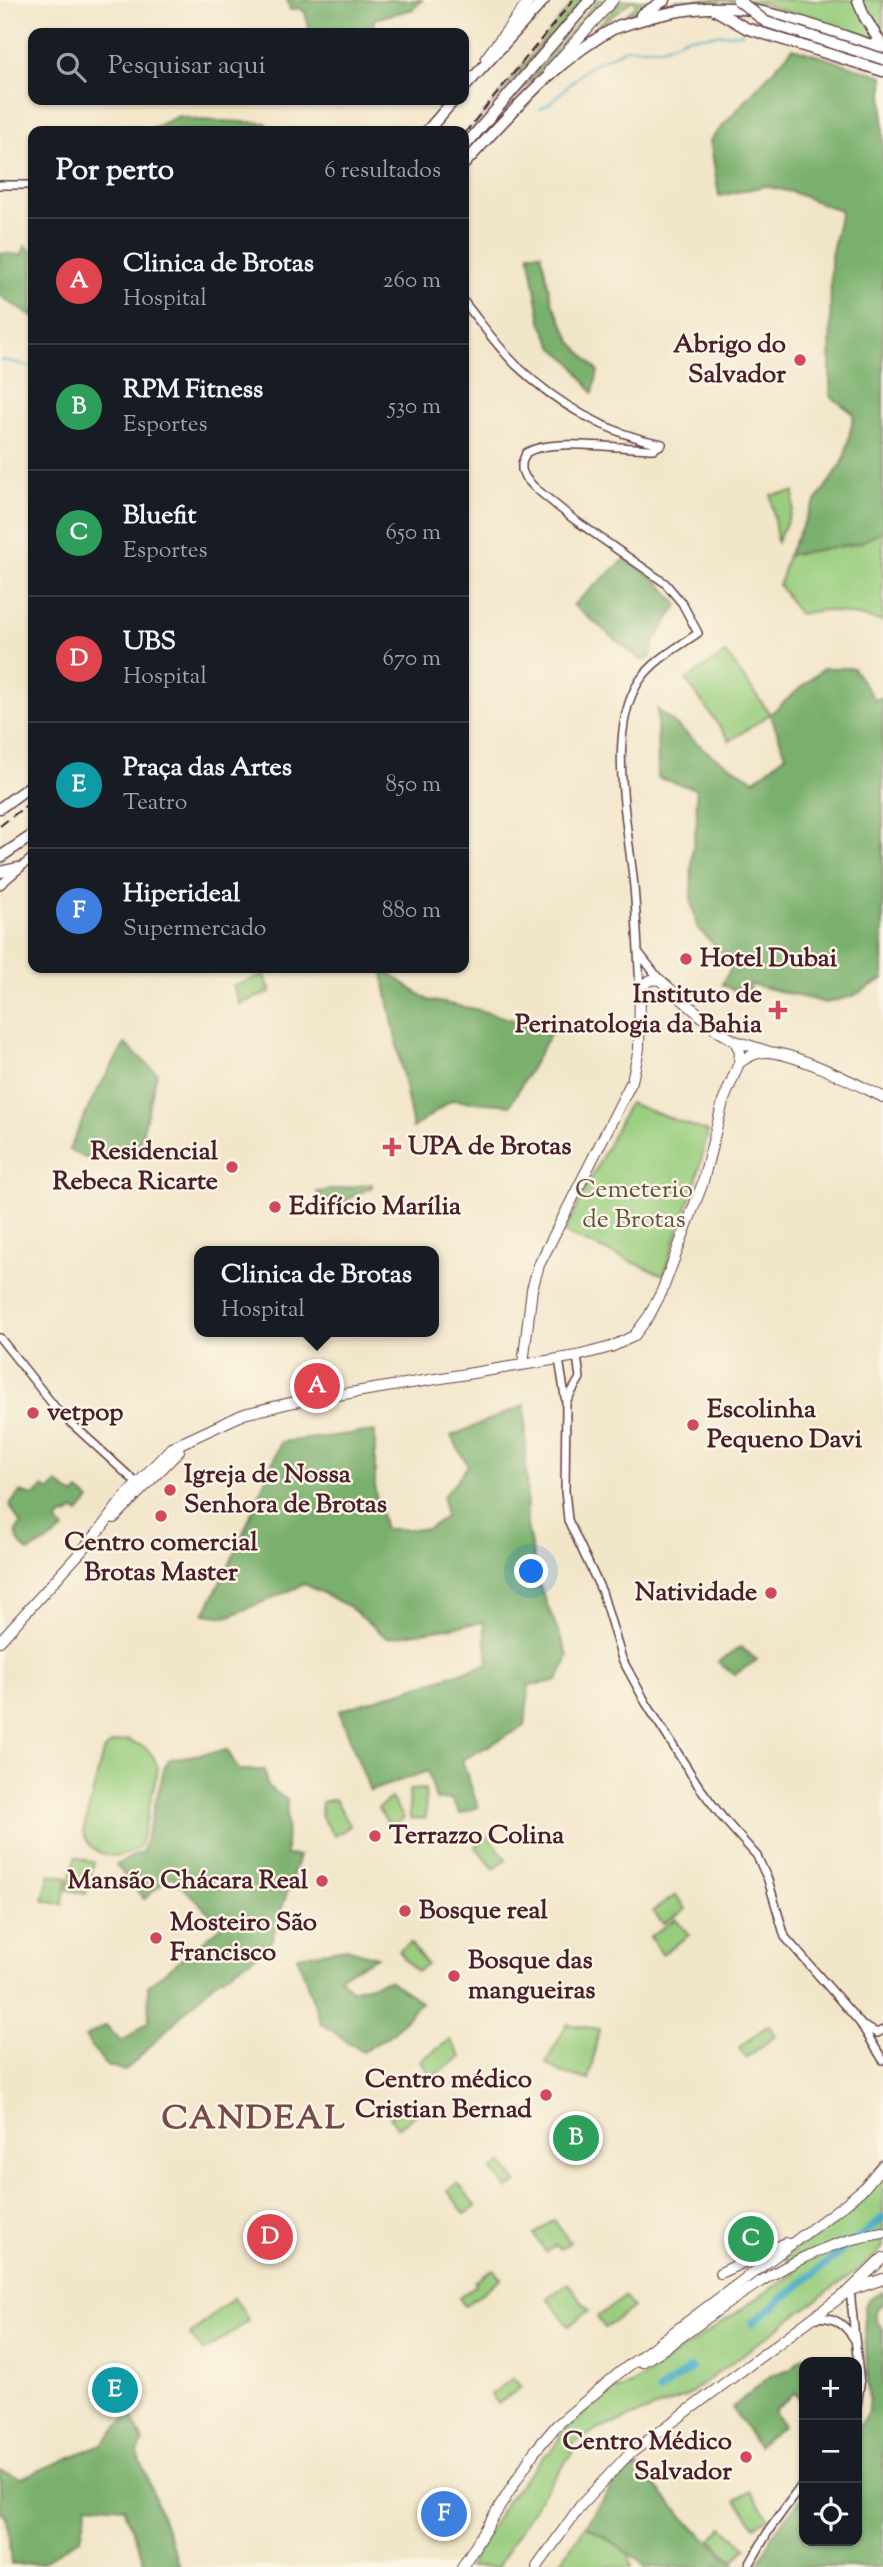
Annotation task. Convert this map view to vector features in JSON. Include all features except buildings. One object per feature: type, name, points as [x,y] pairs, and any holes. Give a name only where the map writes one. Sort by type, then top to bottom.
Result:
[{"type":"highway","points":[[469,82],[544,0]]},
{"type":"highway","points":[[469,141],[590,0]]},
{"type":"highway","points":[[469,159],[535,87],[586,44],[666,0]]},
{"type":"highway","points":[[738,0],[766,22],[883,59]]},
{"type":"highway","points":[[858,0],[883,48]]},
{"type":"highway","points":[[616,28],[670,12],[741,8],[883,48]]},
{"type":"highway","points":[[713,9],[746,28],[883,71]]},
{"type":"highway","points":[[431,126],[450,105]]},
{"type":"highway","points":[[0,808],[28,788]]},
{"type":"highway","points":[[0,857],[28,839]]},
{"type":"highway","points":[[0,872],[18,868]]},
{"type":"main road","points":[[472,78],[530,0]]},
{"type":"main road","points":[[535,87],[613,0]]},
{"type":"main road","points":[[523,1364],[532,1289],[539,1265],[624,1100],[637,1064],[640,992],[647,981],[660,980],[708,1023],[735,1041],[804,1062],[883,1097]]},
{"type":"main road","points":[[0,1641],[140,1486],[197,1435],[225,1421],[264,1408],[578,1356],[623,1343],[634,1336],[649,1315],[671,1269],[702,1185],[723,1102],[739,1063],[740,1052],[735,1041]]},
{"type":"main road","points":[[739,1063],[754,1054],[770,1052]]},
{"type":"main road","points":[[462,2567],[496,2510],[545,2438],[584,2399],[806,2234],[864,2188],[883,2165]]},
{"type":"main road","points":[[619,2373],[670,2347],[764,2279],[812,2252],[850,2239],[883,2233]]},
{"type":"main road","points":[[720,2273],[806,2234]]},
{"type":"main road","points":[[537,2567],[581,2505],[627,2456],[850,2290],[883,2258]]},
{"type":"main road","points":[[850,2290],[883,2279]]},
{"type":"street","points":[[0,185],[28,185]]},
{"type":"street","points":[[469,308],[515,363],[555,397],[583,415],[612,428],[662,444],[654,449],[586,445],[538,448],[523,458],[522,470],[534,487],[559,508],[665,583],[682,603],[698,633],[652,666],[640,680],[625,722],[622,791],[634,886],[640,992]]},
{"type":"street","points":[[0,885],[28,861]]},
{"type":"street","points":[[638,950],[647,966],[660,980]]},
{"type":"street","points":[[0,1338],[58,1411],[140,1486]]},
{"type":"street","points":[[566,1404],[578,1382],[578,1356]]},
{"type":"street","points":[[559,1359],[566,1404],[565,1491],[568,1520],[596,1575],[622,1659],[710,1802],[757,1856],[768,1880],[785,1937],[860,2023],[883,2060]]},
{"type":"street","points":[[564,1383],[569,1385],[578,1382]]},
{"type":"street","points":[[860,2023],[873,2032],[883,2030]]},
{"type":"street","points":[[850,2290],[857,2357]]},
{"type":"street","points":[[811,2319],[827,2317],[837,2321],[849,2331],[856,2343]]},
{"type":"street","points":[[748,2567],[769,2530],[803,2483]]},
{"type":"green space","points":[[287,0],[422,0],[413,9],[374,19],[373,28],[309,28],[305,12],[298,8],[290,10]]},
{"type":"green space","points":[[575,0],[582,0],[469,132]]},
{"type":"green space","points":[[598,0],[607,0],[490,125]]},
{"type":"green space","points":[[622,0],[632,0],[589,35]]},
{"type":"green space","points":[[632,0],[657,0],[622,18],[637,5]]},
{"type":"green space","points":[[676,0],[719,0],[669,5]]},
{"type":"green space","points":[[719,0],[883,0],[883,43],[763,4]]},
{"type":"green space","points":[[793,48],[883,76],[883,530],[860,543],[788,555],[810,510],[844,460],[854,414],[830,396],[831,256],[841,211],[792,192],[764,186],[719,196],[710,140]]},
{"type":"green space","points":[[179,116],[197,120],[266,123],[268,126],[156,126]]},
{"type":"green space","points":[[25,246],[28,248],[28,314],[0,296],[0,253],[22,255]]},
{"type":"green space","points":[[529,253],[541,253],[552,302],[572,342],[598,371],[593,393],[570,361],[554,348],[541,322]]},
{"type":"green space","points":[[794,492],[793,509],[777,542],[771,495]]},
{"type":"green space","points":[[883,530],[883,621],[825,610],[799,614],[779,585],[788,555],[860,543]]},
{"type":"green space","points":[[625,559],[659,582],[678,605],[655,640],[650,659],[641,660],[573,605]]},
{"type":"green space","points":[[726,653],[770,714],[730,741],[686,680]]},
{"type":"green space","points":[[824,668],[853,668],[875,700],[883,697],[883,979],[853,996],[826,1003],[750,984],[748,999],[722,984],[733,965],[697,927],[691,900],[692,854],[697,821],[696,789],[658,778],[657,709],[710,754],[755,780],[786,755],[770,714]]},
{"type":"green space","points":[[383,973],[389,973],[428,1000],[475,1009],[552,1031],[510,1105],[452,1100],[413,1128]]},
{"type":"green space","points":[[264,975],[271,992],[240,1004],[233,986]]},
{"type":"green space","points":[[125,1044],[157,1073],[137,1155],[85,1158],[69,1150],[93,1098]]},
{"type":"green space","name":"Cemeterio de Brotas","points":[[629,1103],[708,1132],[696,1181],[663,1275],[564,1233]]},
{"type":"green space","points":[[372,1184],[372,1187],[329,1212],[317,1192]]},
{"type":"green space","points":[[525,1405],[527,1525],[538,1582],[568,1656],[558,1681],[529,1685],[525,1726],[462,1760],[478,1807],[460,1814],[451,1799],[436,1800],[428,1771],[370,1791],[339,1711],[488,1664],[484,1622],[387,1638],[348,1606],[305,1584],[227,1617],[204,1614],[234,1555],[281,1442],[375,1431],[375,1492],[385,1529],[427,1529],[445,1517],[443,1497],[468,1466],[451,1436]]},
{"type":"green space","points":[[57,1483],[74,1496],[79,1491],[90,1500],[79,1513],[74,1510],[67,1516],[64,1514],[57,1522],[64,1529],[61,1533],[29,1552],[18,1540],[16,1530],[21,1525],[10,1505],[20,1492],[34,1496],[43,1487],[50,1491]]},
{"type":"green space","points":[[741,1647],[757,1660],[734,1675],[718,1662]]},
{"type":"green space","points":[[127,1740],[147,1750],[154,1757],[158,1769],[140,1846],[124,1855],[107,1855],[93,1848],[83,1832],[103,1752],[111,1744]]},
{"type":"green space","points":[[227,1750],[239,1770],[265,1770],[267,1786],[287,1800],[286,1855],[299,1856],[271,1942],[253,1958],[216,1981],[125,2071],[104,2064],[85,2037],[106,2025],[121,2042],[149,2021],[148,1986],[222,1926],[172,1876],[144,1899],[116,1865],[143,1851],[169,1759]]},
{"type":"green space","points":[[425,1789],[426,1818],[410,1819],[409,1790]]},
{"type":"green space","points":[[391,1798],[404,1818],[391,1827],[378,1808]]},
{"type":"green space","points":[[335,1799],[350,1826],[335,1836],[321,1816],[322,1802]]},
{"type":"green space","points":[[488,1836],[506,1859],[494,1869],[475,1846]]},
{"type":"green space","points":[[75,1857],[94,1862],[86,1894],[68,1890]]},
{"type":"green space","points":[[50,1874],[68,1878],[62,1905],[43,1900]]},
{"type":"green space","points":[[676,1895],[686,1909],[663,1924],[653,1911]]},
{"type":"green space","points":[[676,1919],[689,1935],[662,1954],[650,1937]]},
{"type":"green space","points":[[410,1943],[427,1964],[416,1972],[399,1951]]},
{"type":"green space","points":[[346,1948],[377,1957],[340,1976],[351,1990],[389,1980],[421,2002],[394,2032],[363,2052],[321,2023],[297,1956]]},
{"type":"green space","points":[[567,2024],[599,2029],[589,2080],[562,2073],[546,2063]]},
{"type":"green space","points":[[768,2025],[776,2035],[746,2058],[739,2048]]},
{"type":"green space","points":[[450,2040],[461,2057],[433,2077],[420,2061]]},
{"type":"green space","points":[[411,2102],[419,2112],[398,2128],[390,2117]]},
{"type":"green space","points":[[502,2163],[517,2182],[507,2189],[492,2170]]},
{"type":"green space","points":[[883,2179],[883,2247],[875,2257],[685,2397],[595,2431],[567,2447],[573,2452],[541,2496],[497,2567],[468,2567],[506,2501],[551,2451],[566,2429],[609,2393],[633,2384],[794,2273],[785,2257]]},
{"type":"green space","points":[[458,2183],[476,2207],[465,2214],[447,2190]]},
{"type":"green space","points":[[554,2220],[570,2242],[560,2249],[556,2245],[546,2252],[534,2235]]},
{"type":"green space","points":[[493,2269],[501,2278],[465,2306],[459,2298]]},
{"type":"green space","points":[[568,2283],[589,2310],[569,2326],[547,2298]]},
{"type":"green space","points":[[883,2292],[883,2303],[876,2310],[876,2320],[883,2329],[883,2567],[757,2567],[773,2534],[799,2501],[799,2546],[862,2546],[862,2421],[869,2412],[864,2308],[868,2300]]},
{"type":"green space","points":[[234,2297],[249,2321],[203,2352],[190,2335]]},
{"type":"green space","points":[[625,2297],[633,2308],[605,2328],[597,2317]]},
{"type":"green space","points":[[799,2361],[799,2397],[795,2393],[774,2411],[783,2426],[758,2446],[732,2408],[771,2375],[790,2369]]},
{"type":"green space","points":[[513,2378],[521,2387],[498,2404],[491,2394]]},
{"type":"green space","points":[[131,2413],[143,2442],[138,2453],[180,2567],[146,2567],[124,2507],[88,2504],[81,2537],[40,2564],[11,2565],[7,2516],[0,2511],[0,2470],[21,2478],[102,2444]]},
{"type":"green space","points":[[639,2468],[685,2519],[737,2567],[645,2567],[586,2525],[624,2472]]},
{"type":"green space","points":[[750,2491],[768,2517],[755,2526],[736,2500]]},
{"type":"green space","points":[[586,2525],[629,2554],[632,2567],[557,2567]]},
{"type":"green space","points":[[723,2527],[746,2548],[734,2561],[711,2540]]},
{"type":"waterway","points":[[540,109],[587,68],[627,48],[662,48],[688,37],[743,33]]},
{"type":"waterway","points":[[0,360],[28,366]]},
{"type":"waterway","points":[[752,2323],[883,2218]]},
{"type":"waterway","points":[[659,2391],[691,2368]]},
{"type":"railway","points":[[469,128],[573,0]]},
{"type":"railway","points":[[0,826],[28,804]]},
{"type":"place","name":"Abrigo do Salvador","points":[[800,360]]},
{"type":"place","name":"Hotel Dubai","points":[[686,959]]},
{"type":"place","name":"Instituto de Perinatologia da Bahia","points":[[778,1010]]},
{"type":"place","name":"UPA de Brotas","points":[[392,1147]]},
{"type":"place","name":"Residencial Rebeca Ricarte","points":[[232,1167]]},
{"type":"place","name":"Edifício Marília","points":[[275,1207]]},
{"type":"place","name":"Clinica de Brotas","points":[[317,1386]]},
{"type":"place","name":"vetpop","points":[[33,1413]]},
{"type":"place","name":"Escolinha Pequeno Davi","points":[[693,1425]]},
{"type":"place","name":"Igreja de Nossa Senhora de Brotas","points":[[170,1490]]},
{"type":"place","name":"Centro comercial Brotas Master","points":[[161,1516]]},
{"type":"place","name":"Natividade","points":[[771,1593]]},
{"type":"place","name":"Terrazzo Colina","points":[[375,1836]]},
{"type":"place","name":"Mansão Chácara Real","points":[[322,1881]]},
{"type":"place","name":"Bosque real","points":[[405,1911]]},
{"type":"place","name":"Mosteiro São Francisco","points":[[156,1938]]},
{"type":"place","name":"Bosque das mangueiras","points":[[454,1976]]},
{"type":"place","name":"Centro médico Cristian Bernad","points":[[546,2095]]},
{"type":"place","name":"RPM Fitness","points":[[576,2138]]},
{"type":"place","name":"UBS","points":[[270,2237]]},
{"type":"place","name":"Bluefit","points":[[751,2239]]},
{"type":"place","name":"Praça das Artes","points":[[115,2390]]},
{"type":"place","name":"Centro Médico Salvador","points":[[746,2457]]},
{"type":"place","name":"Hiperideal","points":[[444,2514]]},
{"type":"district","name":"CANDEAL","points":[[254,2120]]}]
